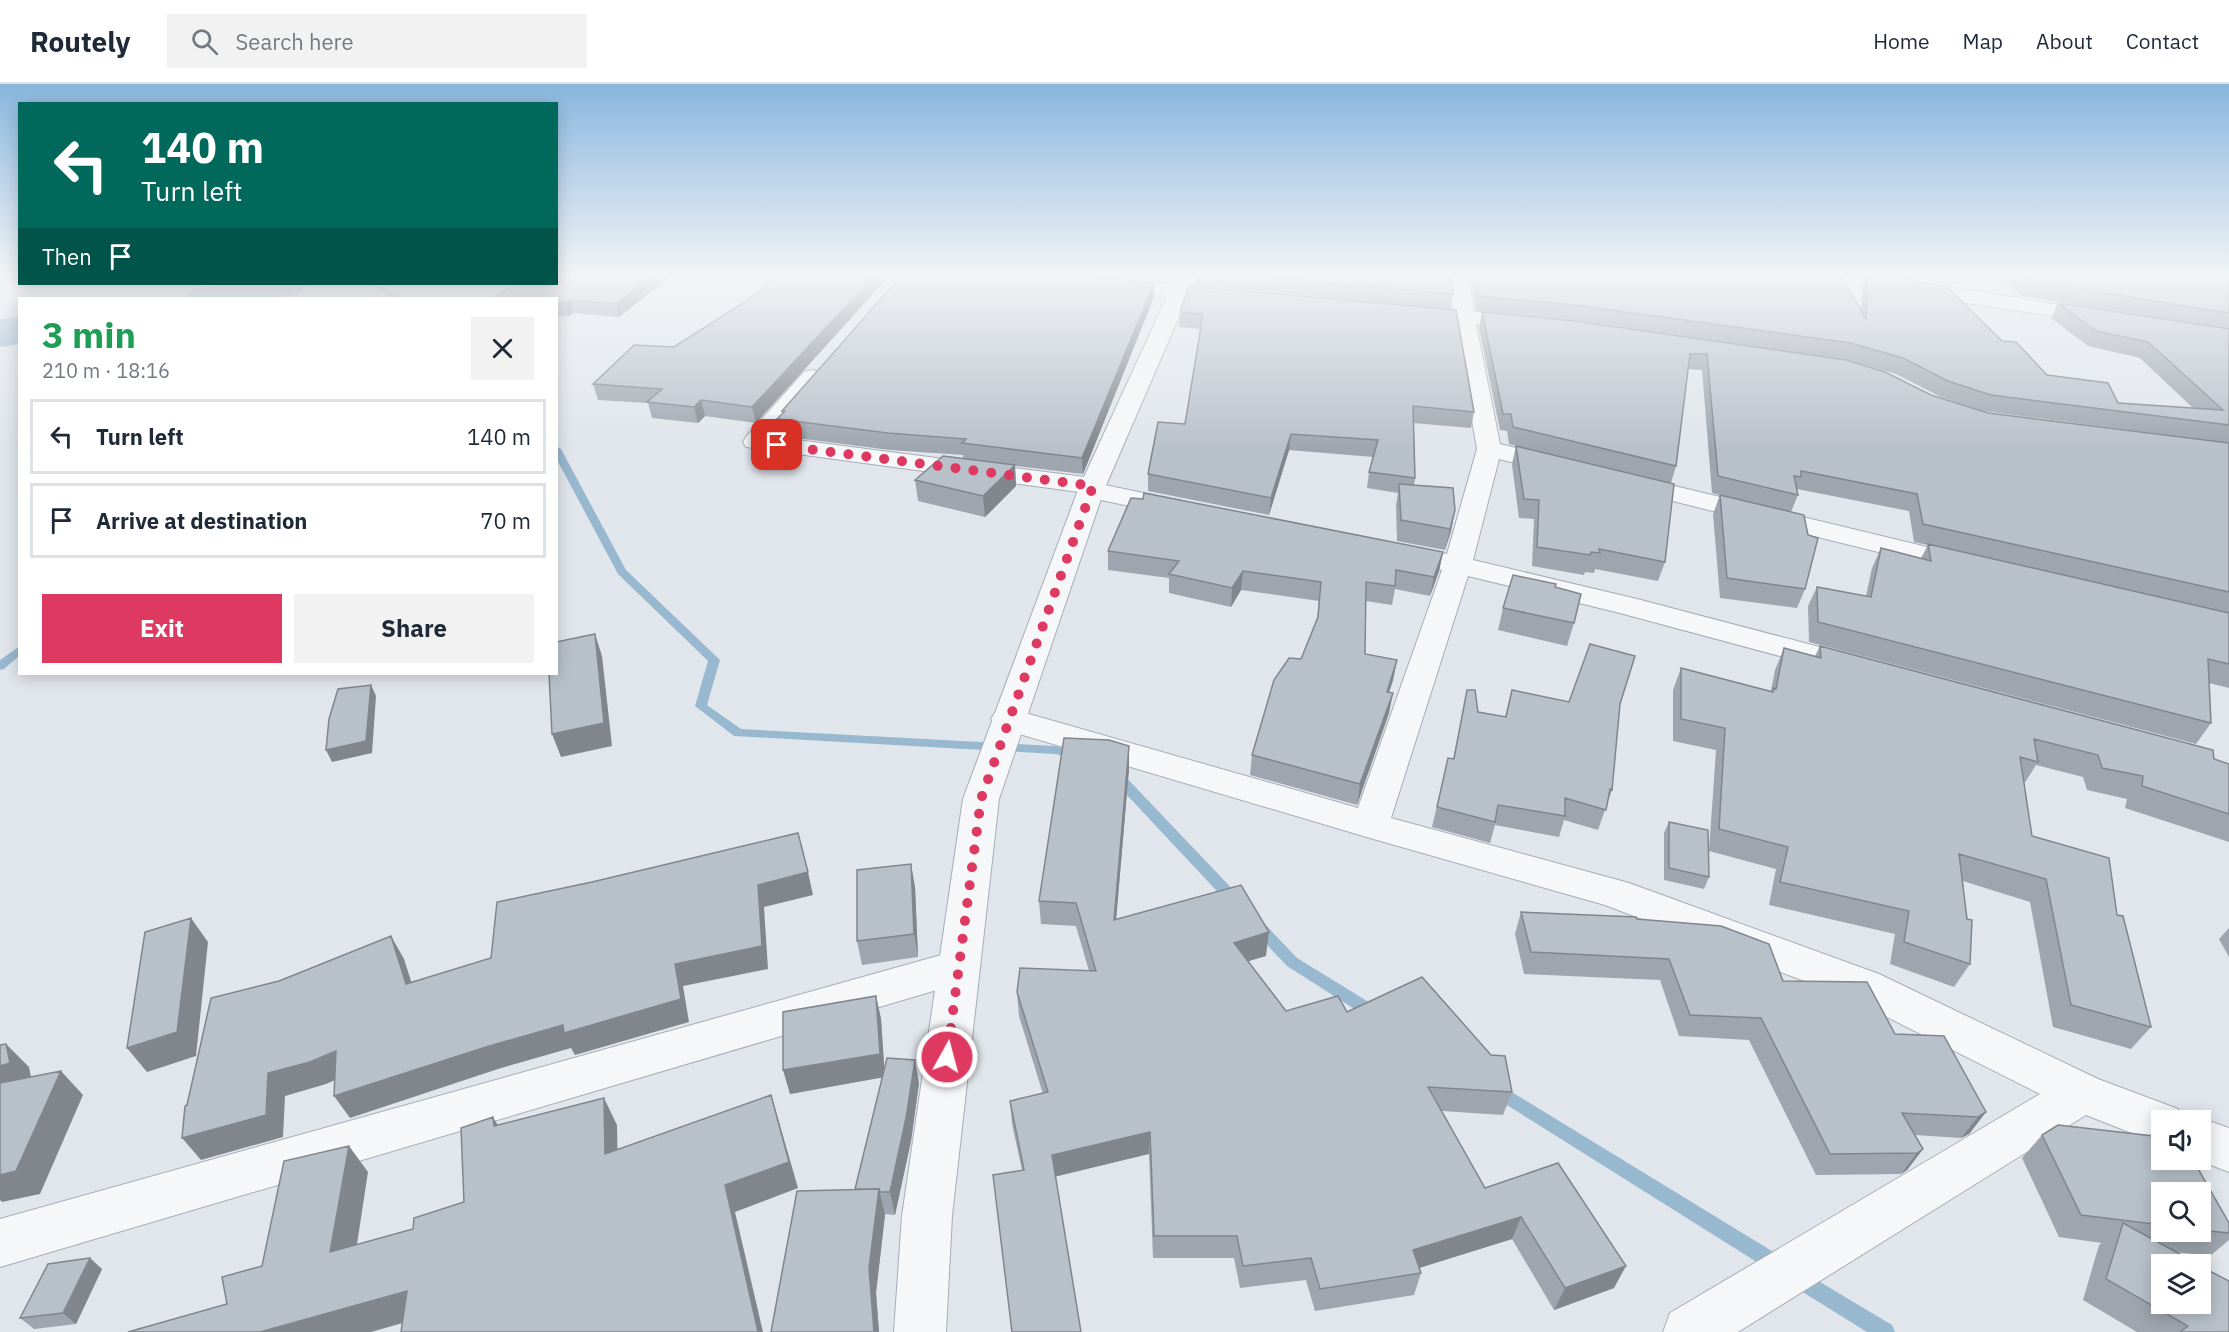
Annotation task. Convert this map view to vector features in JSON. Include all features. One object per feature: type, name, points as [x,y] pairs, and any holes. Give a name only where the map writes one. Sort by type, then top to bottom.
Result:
[{"type":"street","points":[[920,1332],[927,1216],[981,799],[1092,488],[1161,333]]},
{"type":"street","points":[[1370,825],[1458,564],[1489,449],[1467,333]]},
{"type":"street","points":[[825,363],[755,442],[1092,488],[1206,513]]},
{"type":"street","points":[[1489,449],[1990,570]]},
{"type":"street","points":[[1366,546],[1458,564],[1647,611],[1875,672]]},
{"type":"street","points":[[1008,719],[1370,825],[1615,893],[1864,986],[2082,1093],[2151,1120]]},
{"type":"street","points":[[0,1243],[958,967]]},
{"type":"street","points":[[1689,1332],[2082,1093]]},
{"type":"street","points":[[2211,1143],[2229,1150]]},
{"type":"building","points":[[696,333],[821,333],[752,407],[701,400],[694,407],[647,402],[662,389],[593,384],[634,345],[674,347]]},
{"type":"building","points":[[851,333],[1133,333],[1082,458],[962,443],[966,439],[888,433],[777,419],[785,411],[782,411]]},
{"type":"building","points":[[1200,333],[1460,333],[1474,412],[1413,406],[1415,478],[1369,472],[1378,440],[1291,434],[1271,498],[1148,474],[1158,422],[1185,424]]},
{"type":"building","points":[[1486,333],[1659,333],[1846,360],[1885,372],[1931,395],[1988,413],[2229,443],[2229,592],[1923,524],[1917,494],[1801,471],[1801,477],[1794,476],[1798,495],[1718,476],[1707,354],[1690,354],[1676,466],[1513,427],[1511,414],[1503,414]]},
{"type":"building","points":[[1779,333],[1994,333],[2002,341],[2016,342],[2047,375],[2108,383],[2118,403],[2223,410],[2148,342],[2107,333],[2229,333],[2229,425],[1991,395],[1948,381],[1903,358],[1850,343]]},
{"type":"building","points":[[1516,446],[1674,484],[1665,562],[1599,549],[1600,553],[1591,552],[1590,555],[1537,547],[1539,500],[1524,499]]},
{"type":"building","points":[[943,456],[1015,465],[983,496],[915,480]]},
{"type":"building","points":[[1399,484],[1453,488],[1455,510],[1450,529],[1401,520]]},
{"type":"building","points":[[1144,493],[1443,552],[1434,577],[1396,570],[1395,586],[1366,582],[1365,654],[1397,660],[1387,692],[1393,693],[1360,784],[1252,755],[1274,680],[1289,658],[1301,659],[1318,617],[1321,582],[1243,571],[1232,588],[1169,574],[1179,561],[1108,551],[1131,498],[1143,499]]},
{"type":"building","points":[[1720,495],[1804,515],[1808,535],[1818,538],[1805,589],[1727,578]]},
{"type":"building","points":[[1928,544],[2229,613],[2229,664],[2208,659],[2211,723],[1818,622],[1817,587],[1871,597],[1881,548],[1931,561]]},
{"type":"building","points":[[1513,575],[1556,584],[1555,587],[1581,594],[1574,623],[1503,608]]},
{"type":"building","points":[[595,634],[604,723],[552,734],[549,675],[558,675],[558,642]]},
{"type":"building","points":[[1590,644],[1635,656],[1620,704],[1612,790],[1610,789],[1606,810],[1565,798],[1565,816],[1498,805],[1495,822],[1437,807],[1448,758],[1454,759],[1467,690],[1475,690],[1478,712],[1506,717],[1512,690],[1569,702]]},
{"type":"building","points":[[1820,646],[2213,750],[2214,759],[2229,764],[2229,814],[2142,786],[2143,776],[2102,768],[2098,755],[2034,739],[2038,762],[2020,757],[2032,836],[2109,858],[2117,915],[2123,916],[2151,1027],[2071,1005],[2046,879],[1959,854],[1967,919],[1972,920],[1970,964],[1904,942],[1909,911],[1780,882],[1788,847],[1719,829],[1725,728],[1681,719],[1681,668],[1773,692],[1773,688],[1776,689],[1784,648],[1821,658]]},
{"type":"building","points":[[371,685],[366,741],[326,750],[329,719],[338,689]]},
{"type":"building","points":[[1064,738],[1109,740],[1129,746],[1114,920],[1241,885],[1269,932],[1234,943],[1286,1011],[1338,996],[1347,1012],[1422,977],[1491,1055],[1505,1056],[1512,1092],[1428,1087],[1485,1188],[1558,1163],[1626,1266],[1565,1288],[1521,1217],[1413,1250],[1421,1273],[1320,1289],[1311,1258],[1243,1266],[1237,1236],[1154,1236],[1150,1132],[1052,1155],[1081,1332],[1012,1332],[993,1175],[1024,1170],[1010,1101],[1048,1092],[1017,992],[1020,968],[1096,971],[1076,903],[1039,901]]},
{"type":"building","points":[[1669,822],[1708,830],[1709,877],[1669,868]]},
{"type":"building","points":[[798,833],[808,872],[758,885],[762,946],[675,964],[681,999],[564,1033],[563,1025],[334,1096],[336,1051],[310,1062],[268,1073],[266,1115],[182,1138],[185,1106],[211,998],[279,981],[391,936],[406,984],[491,958],[497,902]]},
{"type":"building","points":[[911,864],[914,934],[857,941],[857,870]]},
{"type":"building","points":[[1521,912],[1636,917],[1637,919],[1721,926],[1769,944],[1783,981],[1867,982],[1895,1034],[1944,1036],[1986,1112],[1978,1117],[1902,1113],[1923,1149],[1917,1153],[1830,1154],[1761,1018],[1690,1015],[1669,959],[1531,952]]},
{"type":"building","points":[[191,918],[177,1032],[127,1048],[145,932]]},
{"type":"building","points":[[876,996],[880,1054],[783,1070],[783,1012]]},
{"type":"building","points":[[6,1044],[10,1063],[0,1066],[0,1045]]},
{"type":"building","points":[[887,1058],[915,1060],[906,1118],[890,1192],[880,1192],[879,1189],[855,1189]]},
{"type":"building","points":[[61,1071],[16,1171],[0,1175],[0,1083]]},
{"type":"building","points":[[771,1095],[789,1162],[725,1185],[758,1332],[401,1332],[407,1291],[260,1332],[128,1332],[227,1304],[222,1277],[262,1266],[284,1161],[349,1146],[330,1252],[413,1229],[414,1218],[464,1202],[461,1128],[493,1117],[494,1126],[604,1098],[605,1154]]},
{"type":"building","points":[[2058,1125],[2151,1136],[2151,1170],[2199,1170],[2206,1182],[2151,1182],[2151,1224],[2081,1215],[2042,1135]]},
{"type":"building","points":[[879,1189],[869,1268],[874,1332],[771,1332],[797,1191]]},
{"type":"building","points":[[2211,1192],[2229,1223],[2229,1233],[2211,1231]]},
{"type":"building","points":[[2123,1223],[2151,1238],[2151,1242],[2158,1242],[2180,1254],[2151,1254],[2151,1305],[2106,1279]]},
{"type":"building","points":[[90,1258],[63,1313],[20,1318],[48,1264]]},
{"type":"building","points":[[2211,1272],[2229,1281],[2229,1332],[2180,1332],[2188,1326],[2167,1314],[2211,1314]]},
{"type":"waterway","points":[[558,453],[622,572],[714,660],[701,706],[738,733],[1055,750],[1076,755]]},
{"type":"waterway","points":[[0,666],[18,651]]},
{"type":"waterway","points":[[1116,775],[1234,900]]},
{"type":"waterway","points":[[1258,926],[1292,962],[1375,1014]]},
{"type":"waterway","points":[[1497,1090],[1778,1265]]},
{"type":"waterway","points":[[1800,1279],[1885,1332]]},
{"type":"route","points":[[777,445],[1093,486],[981,799],[947,1057]]}]
